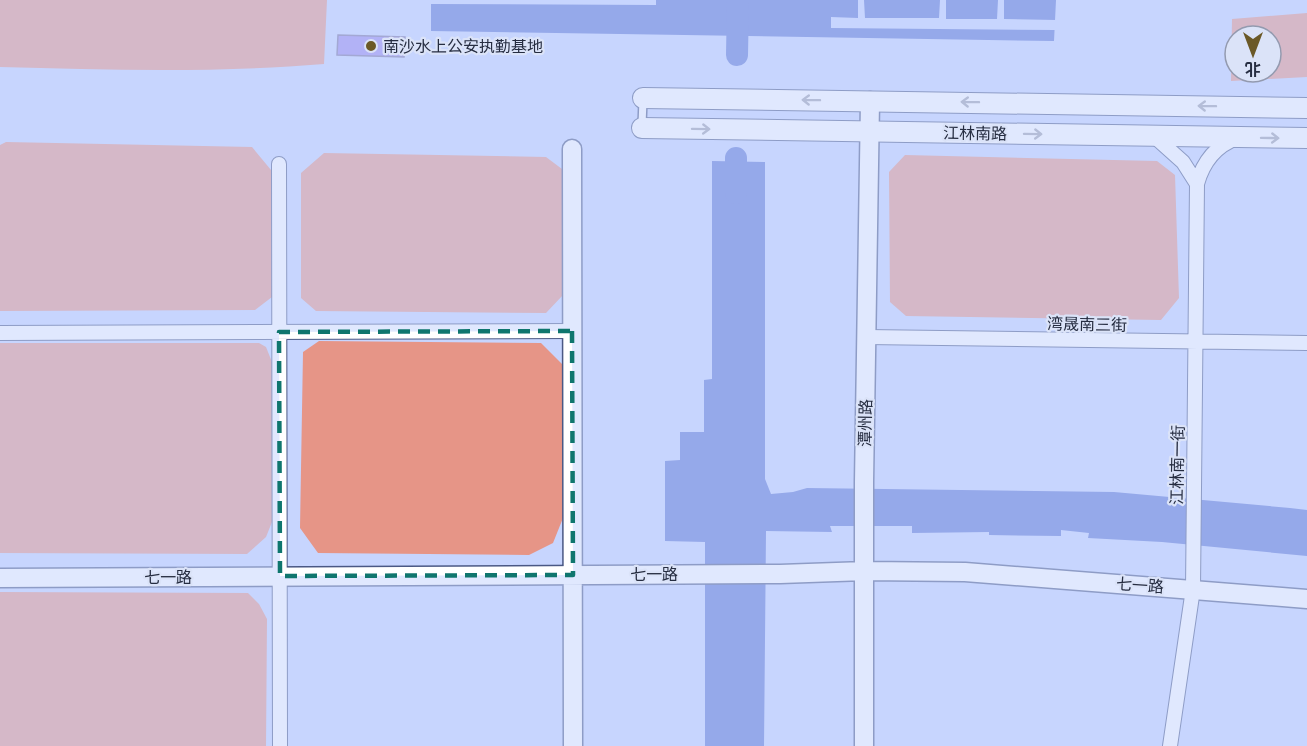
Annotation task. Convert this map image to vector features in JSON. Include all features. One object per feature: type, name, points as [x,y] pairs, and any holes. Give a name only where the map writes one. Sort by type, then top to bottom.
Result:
[{"type":"main road","name":"江林南路","points":[[643,98],[1307,108]]},
{"type":"main road","name":"江林南路","points":[[642,128],[1307,138]]},
{"type":"street","name":"潭州路","points":[[864,746],[864,482],[870,101]]},
{"type":"street","points":[[1154,136],[1183,162],[1197,184]]},
{"type":"street","points":[[1197,184],[1210,156],[1224,144],[1240,137]]},
{"type":"street","points":[[572,148],[573,746]]},
{"type":"street","points":[[279,164],[280,746]]},
{"type":"street","name":"江林南一街","points":[[1170,746],[1193,589],[1197,184]]},
{"type":"street","points":[[0,333],[572,331]]},
{"type":"street","name":"湾晟南三街","points":[[866,337],[1307,343]]},
{"type":"street","name":"七一路","points":[[0,578],[964,572],[1307,599]]},
{"type":"lane","points":[[642,128],[643,98]]},
{"type":"highlighted area","points":[[572,331],[573,575],[280,576],[279,332]]},
{"type":"shaded area","points":[[0,0],[327,0],[324,64],[203,70],[0,67]]},
{"type":"shaded area","points":[[1307,13],[1307,77],[1283,78],[1283,24],[1232,24],[1232,19]]},
{"type":"shaded area","points":[[6,142],[252,147],[271,170],[272,297],[255,310],[0,311],[0,145]]},
{"type":"shaded area","points":[[324,153],[546,157],[562,169],[563,295],[546,313],[316,311],[301,298],[301,173]]},
{"type":"shaded area","points":[[905,155],[1157,161],[1175,175],[1179,298],[1161,320],[906,316],[890,302],[889,172]]},
{"type":"shaded area","points":[[319,341],[541,343],[562,364],[563,518],[553,543],[529,555],[318,553],[300,528],[303,352]]},
{"type":"shaded area","points":[[0,343],[259,343],[266,347],[272,362],[272,522],[266,537],[247,554],[0,553]]},
{"type":"shaded area","points":[[0,592],[248,593],[259,604],[267,619],[266,746],[0,746]]},
{"type":"water","points":[[431,0],[1056,0],[1054,41],[431,31]]},
{"type":"water","points":[[712,161],[765,162],[765,479],[771,494],[807,488],[1114,492],[1290,508],[1307,510],[1307,556],[1162,542],[1088,538],[1089,533],[1061,530],[1061,536],[989,535],[989,532],[912,533],[912,526],[830,526],[832,532],[766,531],[764,746],[705,746],[705,542],[665,541],[665,461],[680,460],[680,432],[704,432],[704,380],[712,379]]},
{"type":"pier","points":[[431,0],[656,0],[656,5],[431,4]]},
{"type":"pier","points":[[858,0],[864,0],[865,18],[939,18],[940,0],[946,0],[946,19],[997,19],[998,0],[1004,0],[1004,19],[1056,20],[1056,30],[831,28],[831,17],[858,18]]},
{"type":"building","name":"南沙水上公安执勤基地","points":[[338,35],[405,37],[404,57],[337,55]]},
{"type":"waterway","points":[[737,55],[738,0]]},
{"type":"waterway","points":[[736,158],[736,193]]},
{"type":"place","name":"南沙水上公安执勤基地","points":[[371,46]]}]
